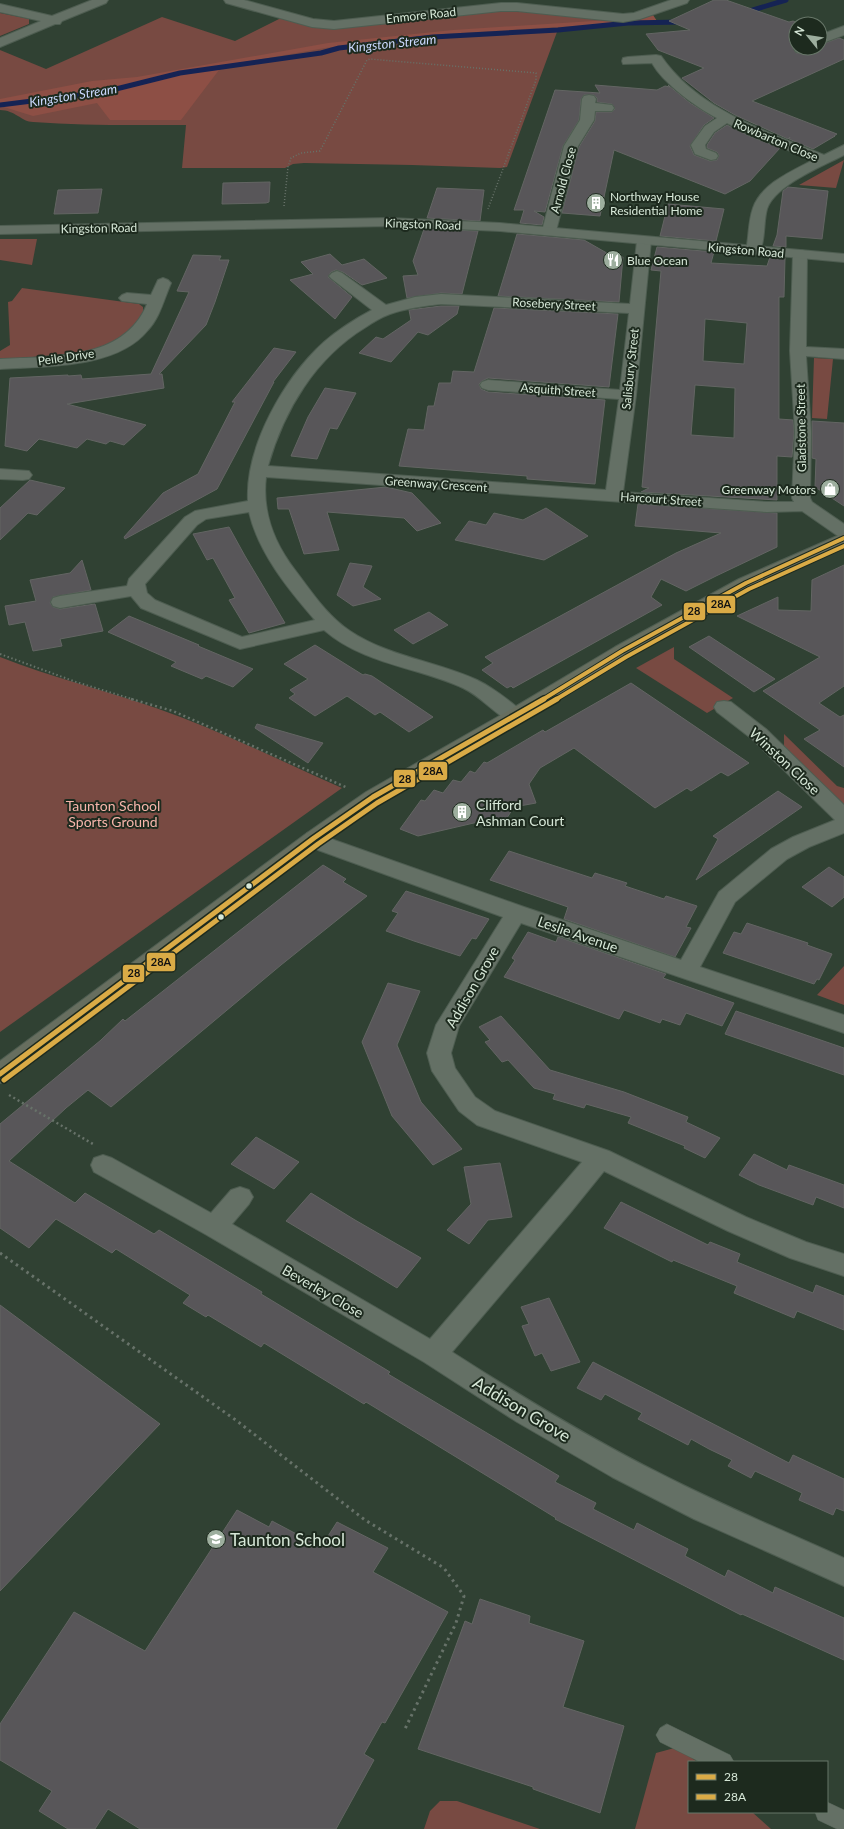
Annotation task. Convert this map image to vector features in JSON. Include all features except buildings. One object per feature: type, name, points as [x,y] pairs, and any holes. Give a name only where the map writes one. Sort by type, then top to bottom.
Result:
[{"type":"main road","points":[[2,1083],[314,838],[373,797],[515,716],[622,651],[746,583],[844,538]]},
{"type":"street","points":[[0,43],[56,21],[102,0]]},
{"type":"street","name":"Enmore Road","points":[[230,0],[312,23],[334,25],[501,7],[517,7],[623,18],[636,16],[684,0]]},
{"type":"street","points":[[261,8],[276,0]]},
{"type":"street","points":[[0,8],[56,21]]},
{"type":"street","points":[[828,37],[844,30]]},
{"type":"street","name":"Rowbarton Close","points":[[628,61],[661,58],[660,66],[678,84],[713,111],[726,119],[826,160]]},
{"type":"street","name":"Arnold Close","points":[[549,231],[571,146],[587,120],[588,103],[607,108]]},
{"type":"street","name":"Rowbarton Close","points":[[711,156],[700,151],[698,145],[706,131],[713,124],[726,119]]},
{"type":"street","points":[[752,251],[757,219],[762,202],[767,195],[790,179],[844,150]]},
{"type":"street","name":"Kingston Road","points":[[0,230],[389,222],[482,226],[549,231],[752,251],[844,258]]},
{"type":"street","name":"Salisbury Street","points":[[614,496],[628,395],[644,241]]},
{"type":"street","name":"Gladstone Street","points":[[800,254],[798,351],[803,432],[802,498],[805,505]]},
{"type":"street","points":[[337,276],[383,311],[359,324],[336,340],[315,360],[291,392],[274,426],[259,472],[256,488],[256,506],[270,548],[286,571],[327,622],[344,636],[371,649],[475,687],[515,716]]},
{"type":"street","name":"Peile Drive","points":[[0,364],[77,358],[95,354],[117,346],[127,341],[142,328],[163,283]]},
{"type":"street","points":[[127,298],[156,300]]},
{"type":"street","name":"Rosebery Street","points":[[383,311],[415,302],[441,299],[637,310]]},
{"type":"street","points":[[798,351],[844,354]]},
{"type":"street","name":"Asquith Street","points":[[488,386],[628,395]]},
{"type":"street","name":"Greenway Crescent","points":[[259,472],[614,496]]},
{"type":"street","points":[[0,474],[22,475]]},
{"type":"street","name":"Harcourt Street","points":[[614,496],[767,507],[795,507],[805,505]]},
{"type":"street","points":[[805,505],[844,532]]},
{"type":"street","points":[[256,506],[201,515],[191,521],[145,571],[136,583],[136,590],[141,598],[148,604],[240,643],[327,622]]},
{"type":"street","points":[[60,602],[136,590]]},
{"type":"street","name":"Winston Close","points":[[724,707],[759,734],[844,817]]},
{"type":"street","points":[[687,970],[728,897],[742,884],[780,854],[802,842],[844,825]]},
{"type":"street","name":"Leslie Avenue","points":[[314,838],[337,849],[516,913],[844,1024]]},
{"type":"street","name":"Addison Grove","points":[[516,913],[448,1025],[439,1053],[444,1070],[454,1088],[467,1104],[486,1118],[600,1158],[737,1224],[799,1250],[844,1265]]},
{"type":"street","points":[[433,1354],[561,1206],[600,1158]]},
{"type":"street","name":"Beverley Close","points":[[103,1165],[214,1227],[433,1354]]},
{"type":"street","points":[[214,1227],[240,1197]]},
{"type":"street","name":"Addison Grove","points":[[433,1354],[498,1396],[623,1469],[697,1506],[844,1572]]},
{"type":"lane","points":[[667,1735],[721,1761]]},
{"type":"lane","points":[[828,1813],[844,1821]]},
{"type":"path","points":[[283,223],[288,167],[291,158],[301,152],[320,151],[367,60],[370,59],[536,73],[536,80],[482,226]]},
{"type":"path","points":[[0,654],[76,682],[173,711],[354,790],[357,788],[373,797]]},
{"type":"path","points":[[2,1083],[105,1152],[103,1165]]},
{"type":"path","points":[[0,1253],[237,1421],[365,1520],[444,1568],[464,1596],[456,1623],[404,1731]]},
{"type":"green space","points":[[504,9],[617,20],[624,24],[557,32],[507,167],[304,163],[293,164],[285,168],[182,168],[186,125],[90,125],[33,122],[25,120],[10,112],[0,110],[0,50],[46,69],[162,17],[235,41],[281,18],[311,26]]},
{"type":"green space","points":[[0,13],[29,19],[29,24],[0,36]]},
{"type":"green space","points":[[844,160],[836,188],[799,185]]},
{"type":"green space","points":[[0,239],[37,239],[32,265],[0,260]]},
{"type":"green space","points":[[22,288],[139,304],[143,307],[143,313],[138,324],[113,343],[86,352],[0,360],[0,351],[10,345],[8,302],[12,301]]},
{"type":"green space","points":[[814,358],[833,359],[827,419],[812,418]]},
{"type":"green space","points":[[674,647],[674,659],[733,698],[707,713],[636,668]]},
{"type":"green space","name":"Taunton School Sports Ground","points":[[0,657],[39,671],[136,701],[180,717],[342,788],[0,1032]]},
{"type":"green space","points":[[784,734],[837,786],[844,788],[844,805],[784,747]]},
{"type":"green space","points":[[844,966],[844,1005],[817,995]]},
{"type":"green space","points":[[678,1747],[696,1761],[688,1761],[688,1813],[753,1813],[771,1829],[635,1829],[656,1753]]},
{"type":"green space","points":[[440,1801],[457,1801],[540,1829],[424,1829],[430,1811]]},
{"type":"shaded area","points":[[653,15],[657,21],[428,35],[325,48],[222,66],[181,120],[110,120],[97,103],[33,116],[4,107],[0,108],[0,99],[92,81],[137,77],[328,43],[453,30],[625,19]]},
{"type":"waterway","name":"Kingston Stream","points":[[743,13],[786,0]]},
{"type":"waterway","name":"Kingston Stream","points":[[0,105],[104,92],[180,73],[321,53],[339,48],[433,37],[558,30],[628,23],[682,22]]},
{"type":"transit line","name":"28","points":[[0,1074],[314,838],[373,797],[515,716],[622,651],[746,583],[844,538]]},
{"type":"transit line","name":"28A","points":[[4,1080],[318,844],[377,803],[518,722],[626,657],[749,589],[844,546]]},
{"type":"place","name":"Northway House Residential Home","points":[[596,203]]},
{"type":"place","name":"Blue Ocean","points":[[613,260]]},
{"type":"place","name":"Greenway Motors","points":[[830,489]]},
{"type":"place","name":"Clifford Ashman Court","points":[[462,812]]},
{"type":"place","name":"Taunton School","points":[[216,1539]]}]
